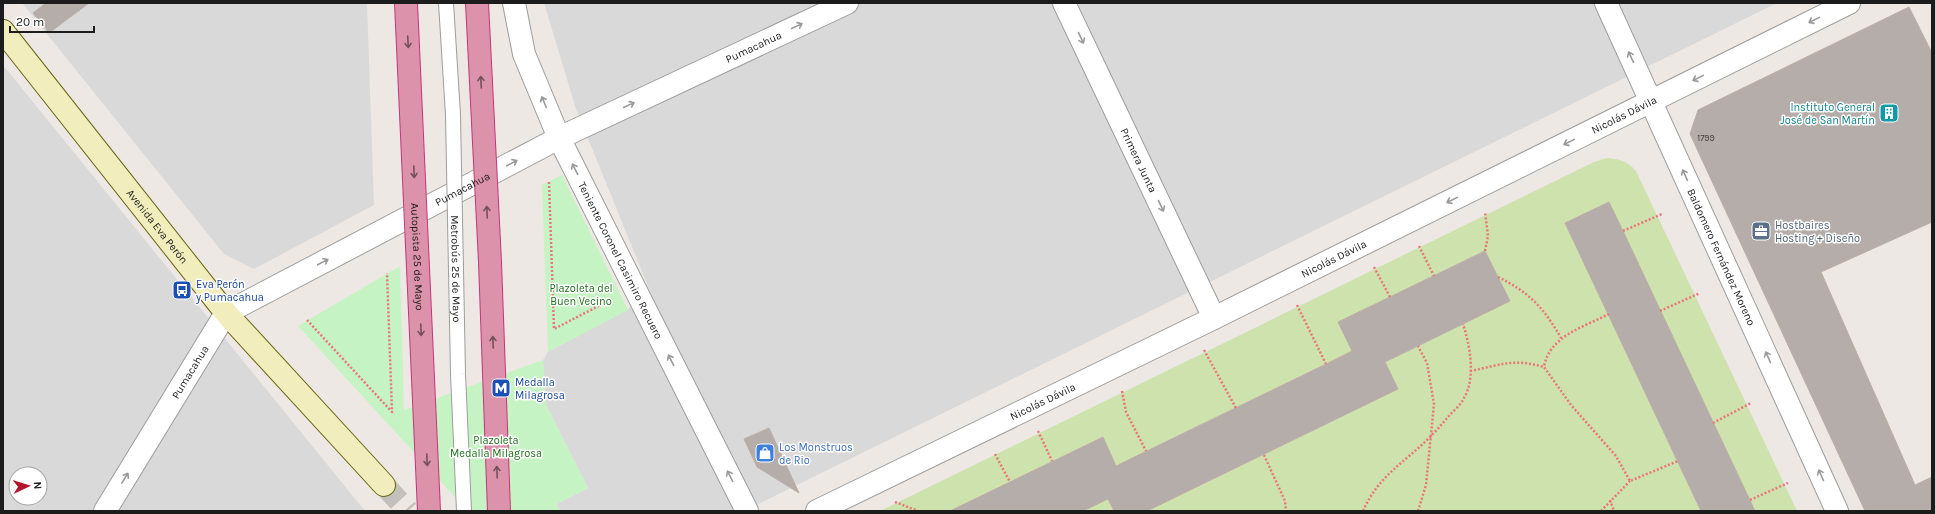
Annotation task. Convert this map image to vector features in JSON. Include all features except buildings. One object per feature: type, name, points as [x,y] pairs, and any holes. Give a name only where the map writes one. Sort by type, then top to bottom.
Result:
[{"type":"highway","name":"Autopista 25 de Mayo","points":[[406,3],[429,511]]},
{"type":"highway","points":[[477,3],[490,262],[499,511]]},
{"type":"main road","name":"Avenida Eva Perón","points":[[3,31],[226,313],[384,486]]},
{"type":"street","name":"Teniente Coronel Casimiro Recuero","points":[[514,3],[524,54],[559,138],[747,511]]},
{"type":"street","name":"Pumacahua","points":[[105,511],[226,313],[559,138],[847,3]]},
{"type":"street","name":"Primera Junta","points":[[1064,3],[1214,318]]},
{"type":"street","name":"Baldomero Fernández Moreno","points":[[1606,3],[1837,511]]},
{"type":"street","name":"Nicolás Dávila","points":[[817,511],[1214,318],[1849,3]]},
{"type":"lane","name":"Metrobús 25 de Mayo","points":[[446,3],[453,115],[458,374],[464,511]]},
{"type":"path","points":[[549,182],[554,329],[614,298]]},
{"type":"path","points":[[1485,211],[1488,236],[1485,251]]},
{"type":"path","points":[[1623,231],[1662,214]]},
{"type":"path","points":[[1418,244],[1434,276]]},
{"type":"path","points":[[1373,265],[1390,297]]},
{"type":"path","points":[[307,320],[392,412],[387,273]]},
{"type":"path","points":[[1498,277],[1519,288],[1549,316],[1561,338]]},
{"type":"path","points":[[1660,310],[1700,294]]},
{"type":"path","points":[[1296,304],[1326,364]]},
{"type":"path","points":[[1544,367],[1546,358],[1554,345],[1561,338],[1609,314]]},
{"type":"path","points":[[1363,511],[1369,497],[1382,480],[1430,437],[1465,398],[1470,379],[1470,371],[1468,339],[1463,324]]},
{"type":"path","points":[[1418,346],[1427,363],[1434,404],[1426,485],[1418,511]]},
{"type":"path","points":[[1203,348],[1236,408]]},
{"type":"path","points":[[1470,371],[1507,362],[1529,362],[1544,367],[1572,406],[1616,456],[1630,481]]},
{"type":"path","points":[[1122,389],[1126,412],[1146,451]]},
{"type":"path","points":[[1713,423],[1751,403]]},
{"type":"path","points":[[1037,430],[1052,461]]},
{"type":"path","points":[[993,451],[1010,482]]},
{"type":"path","points":[[1264,454],[1283,494],[1286,511]]},
{"type":"path","points":[[1601,511],[1630,481],[1678,461]]},
{"type":"path","points":[[1750,500],[1788,483]]},
{"type":"path","points":[[890,500],[918,511]]},
{"type":"path","points":[[1610,500],[1614,511]]},
{"type":"shaded area","points":[[22,3],[367,3],[374,205],[254,269],[224,254]]},
{"type":"shaded area","points":[[544,3],[1777,3],[744,511],[560,511],[556,504],[588,488],[546,405],[543,360],[548,352],[652,296],[576,109]]},
{"type":"shaded area","points":[[3,65],[365,511],[3,511]]},
{"type":"green space","points":[[1607,158],[1623,161],[1636,171],[1797,511],[1755,511],[1609,202],[1565,223],[1701,511],[1147,511],[1398,389],[1385,362],[1510,301],[1485,251],[1338,322],[1352,351],[1116,466],[1102,437],[956,508],[958,511],[880,511],[1594,162]]},
{"type":"green space","name":"Plazoleta del Buen Vecino","points":[[562,175],[628,310],[548,352],[542,185]]},
{"type":"green space","name":"Plazoleta Medalla Milagrosa","points":[[400,266],[404,410],[543,360],[546,405],[588,488],[556,504],[560,511],[468,511],[298,326]]},
{"type":"green space","points":[[1108,499],[1114,511],[1083,511]]},
{"type":"tunnel","points":[[384,485],[408,511]]},
{"type":"place","name":"Instituto General José de San Martín","points":[[1889,113]]},
{"type":"place","name":"Hostbaires Hosting + Diseño","points":[[1761,231]]},
{"type":"place","name":"Eva Perón y Pumacahua","points":[[182,290]]},
{"type":"place","name":"Medalla Milagrosa","points":[[501,388]]},
{"type":"place","name":"Los Monstruos de Rio","points":[[765,453]]}]
